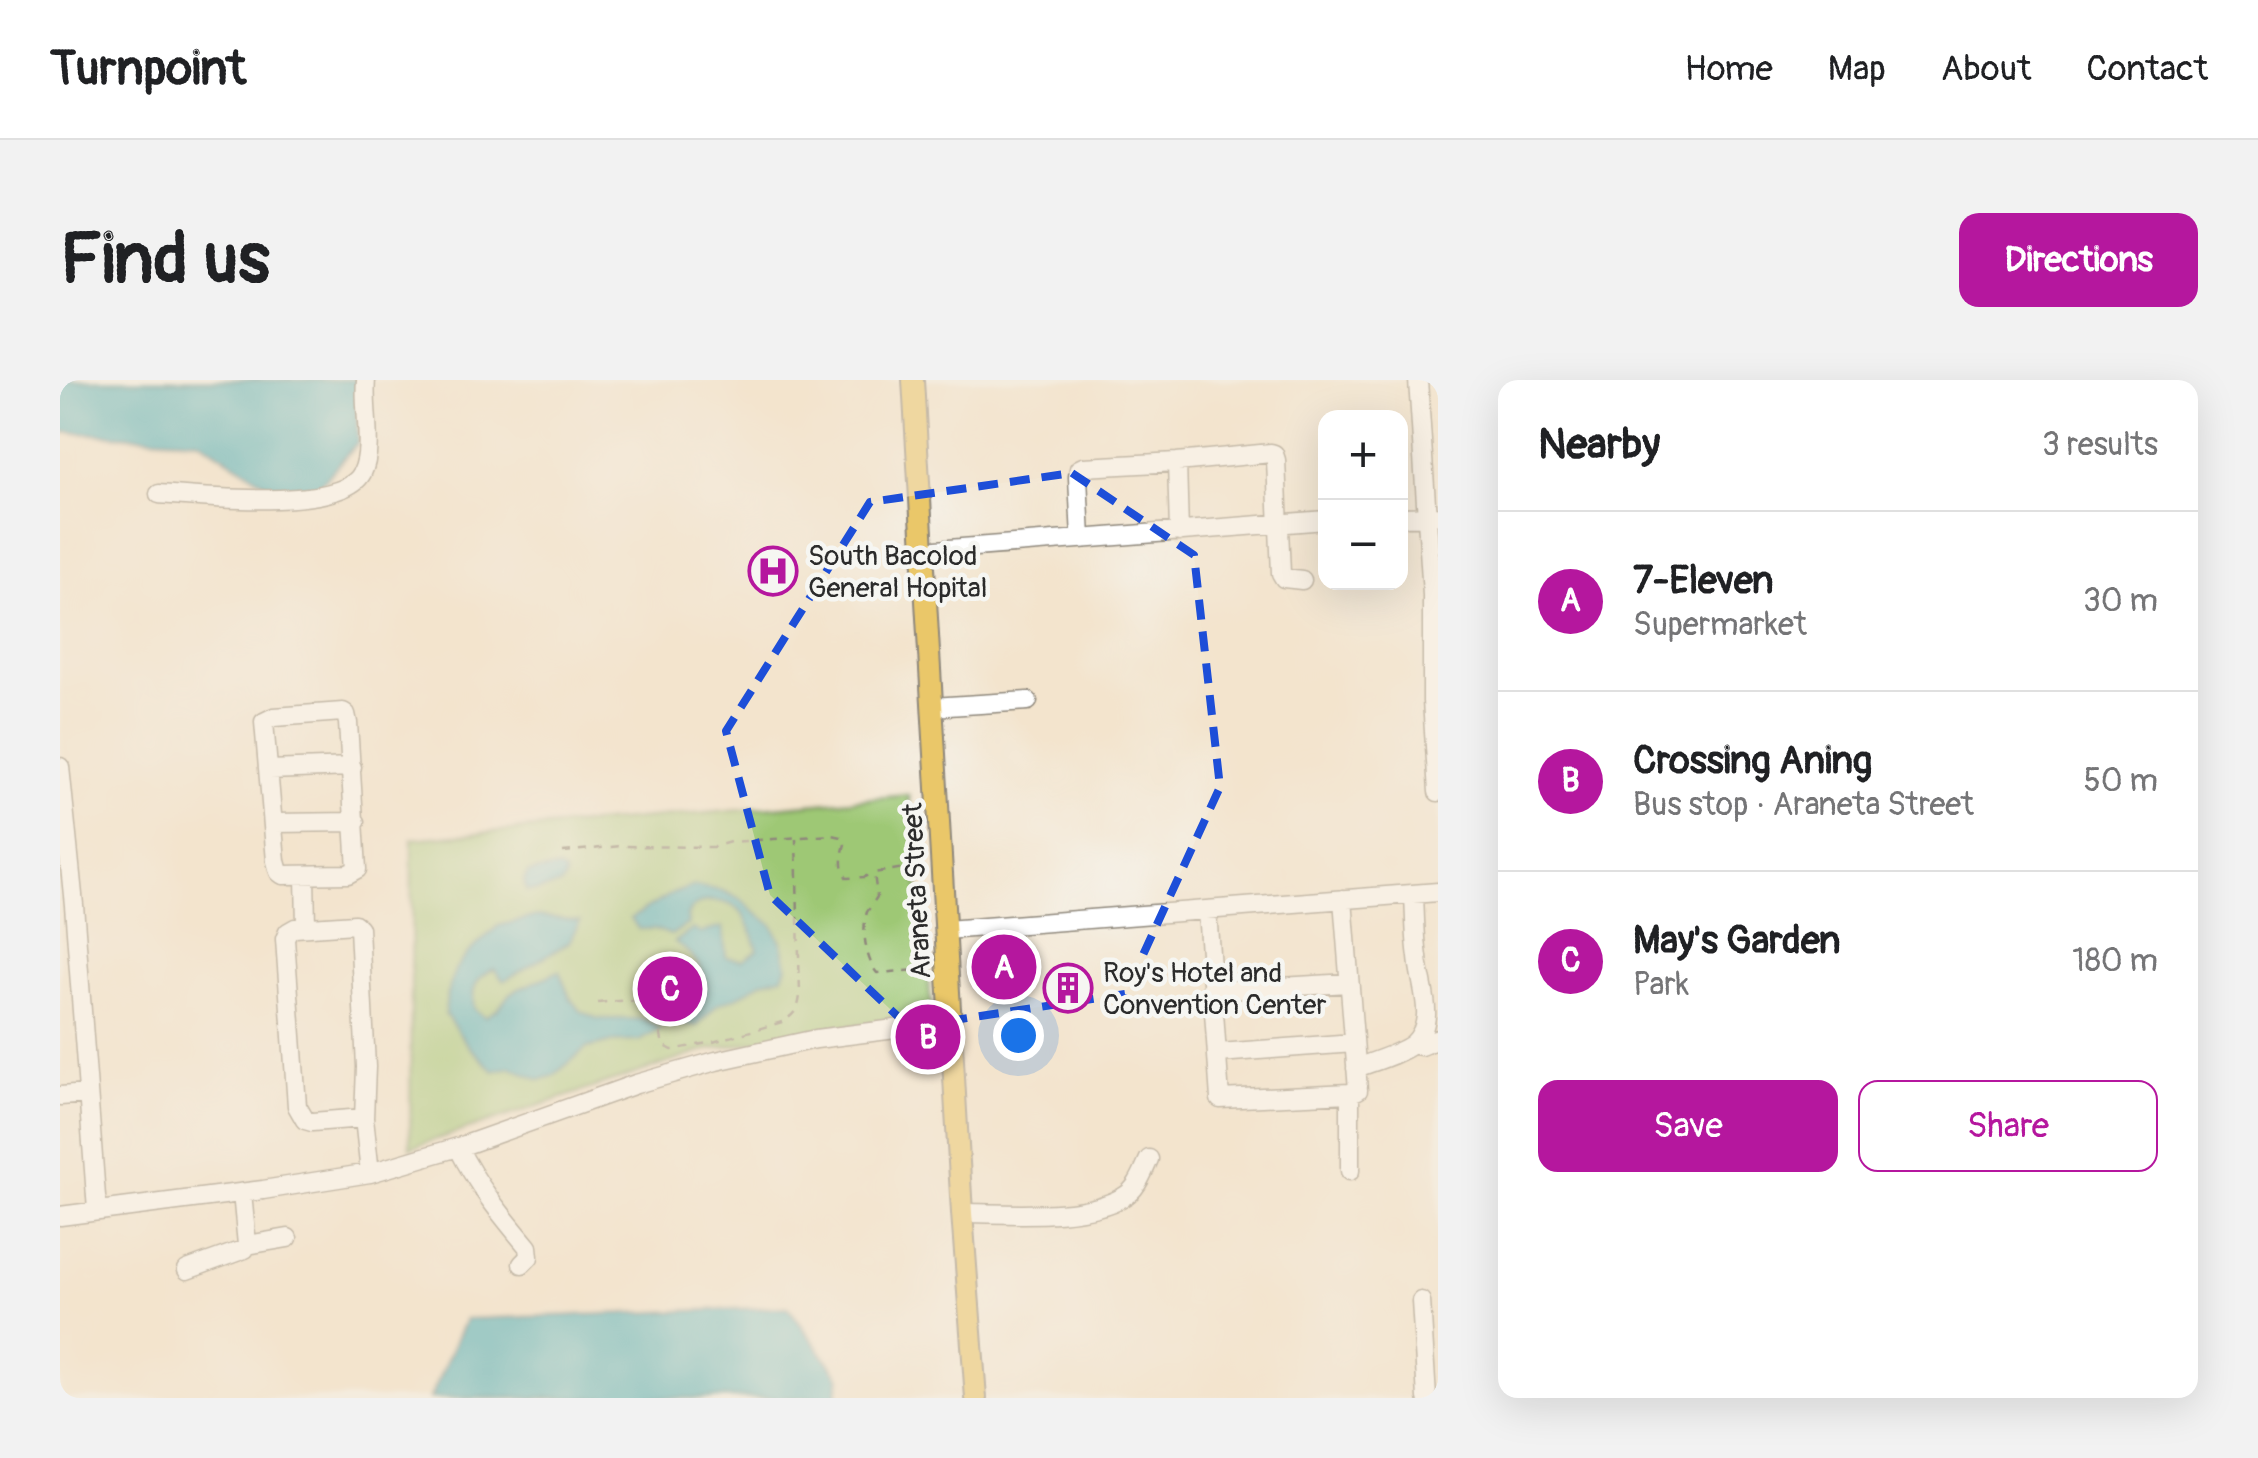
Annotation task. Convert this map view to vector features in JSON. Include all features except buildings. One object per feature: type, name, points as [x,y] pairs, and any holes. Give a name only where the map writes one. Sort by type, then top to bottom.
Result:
[{"type":"main road","name":"Araneta Street","points":[[913,380],[976,1398]]},
{"type":"street","points":[[159,494],[264,501],[300,498],[348,485],[359,478],[367,454],[366,380]]},
{"type":"street","points":[[1418,380],[1430,437],[1438,792]]},
{"type":"street","points":[[1082,539],[1082,467],[1274,454],[1281,574],[1284,578],[1302,580]]},
{"type":"street","points":[[1177,462],[1180,532]]},
{"type":"street","points":[[922,551],[1318,521]]},
{"type":"street","points":[[932,707],[1028,701]]},
{"type":"street","points":[[346,714],[356,822],[355,871],[305,876],[279,872],[268,770],[264,722],[274,717],[346,714]]},
{"type":"street","points":[[268,770],[352,767]]},
{"type":"street","points":[[60,772],[67,906],[98,1210]]},
{"type":"street","points":[[274,824],[356,822]]},
{"type":"street","points":[[305,876],[306,926]]},
{"type":"street","points":[[946,930],[1438,892]]},
{"type":"street","points":[[1356,1068],[1413,1044],[1427,1027],[1430,1006],[1419,970],[1414,895]]},
{"type":"street","points":[[1208,910],[1220,1099],[1350,1093],[1358,1090],[1343,899]]},
{"type":"street","points":[[364,1118],[312,1122],[305,1120],[297,1106],[285,939],[288,932],[306,926],[354,924],[359,928],[366,1068],[364,1118],[370,1173]]},
{"type":"street","points":[[1214,991],[1349,983]]},
{"type":"street","points":[[60,1216],[370,1173],[716,1061],[816,1039],[951,1022]]},
{"type":"street","points":[[1413,1044],[1421,1046],[1438,1039]]},
{"type":"street","points":[[1219,1054],[1354,1043]]},
{"type":"street","points":[[1350,1093],[1350,1172]]},
{"type":"street","points":[[60,1096],[88,1094]]},
{"type":"street","points":[[458,1147],[478,1183],[528,1247],[529,1257],[522,1264]]},
{"type":"street","points":[[962,1213],[1077,1211],[1124,1197],[1149,1159]]},
{"type":"street","points":[[187,1270],[245,1250],[242,1193]]},
{"type":"street","points":[[247,1245],[288,1238]]},
{"type":"street","points":[[1421,1302],[1427,1398]]},
{"type":"path","points":[[563,852],[620,846],[713,847],[730,842],[832,835],[842,837],[846,844],[842,871],[847,878],[916,866]]},
{"type":"path","points":[[598,1003],[636,1000],[645,1004],[655,1014],[663,1045],[672,1050],[713,1042],[792,1016],[800,996],[796,839]]},
{"type":"path","points":[[874,873],[877,897],[868,911],[865,928],[872,969],[885,974],[948,968]]},
{"type":"highlighted area","points":[[1072,473],[1194,555],[1220,787],[1125,994],[909,1027],[770,895],[726,731],[870,502]]},
{"type":"green space","points":[[909,795],[932,1013],[707,1050],[410,1148],[412,839]]},
{"type":"water","points":[[60,380],[356,380],[358,442],[316,489],[270,486],[199,440],[60,432]]},
{"type":"water","points":[[551,869],[565,873],[561,885],[526,891],[524,880],[528,873]]},
{"type":"water","points":[[694,886],[723,891],[742,900],[771,923],[782,943],[787,966],[783,976],[763,981],[718,1004],[697,1026],[684,1024],[679,1014],[701,997],[704,979],[697,962],[675,942],[693,929],[700,933],[723,927],[726,957],[742,960],[758,950],[744,916],[724,902],[705,902],[692,909],[687,915],[688,924],[671,935],[655,929],[638,929],[631,918]]},
{"type":"water","points":[[538,916],[580,921],[569,942],[504,981],[494,969],[482,976],[474,990],[474,1009],[485,1017],[499,1008],[510,993],[559,971],[580,1011],[598,1019],[644,1019],[661,1029],[640,1041],[587,1048],[553,1076],[540,1080],[511,1067],[494,1071],[469,1047],[445,1014],[447,994],[455,970],[466,955],[498,926]]},
{"type":"water","points":[[788,1307],[840,1377],[836,1398],[430,1398],[465,1319]]},
{"type":"place","name":"South Bacolod General Hopital","points":[[773,571]]},
{"type":"place","name":"7-Eleven","points":[[1004,967]]},
{"type":"place","name":"Roy's Hotel and Convention Center","points":[[1068,988]]},
{"type":"place","name":"May's Garden","points":[[670,989]]},
{"type":"place","name":"Crossing Aning","points":[[928,1037]]}]
